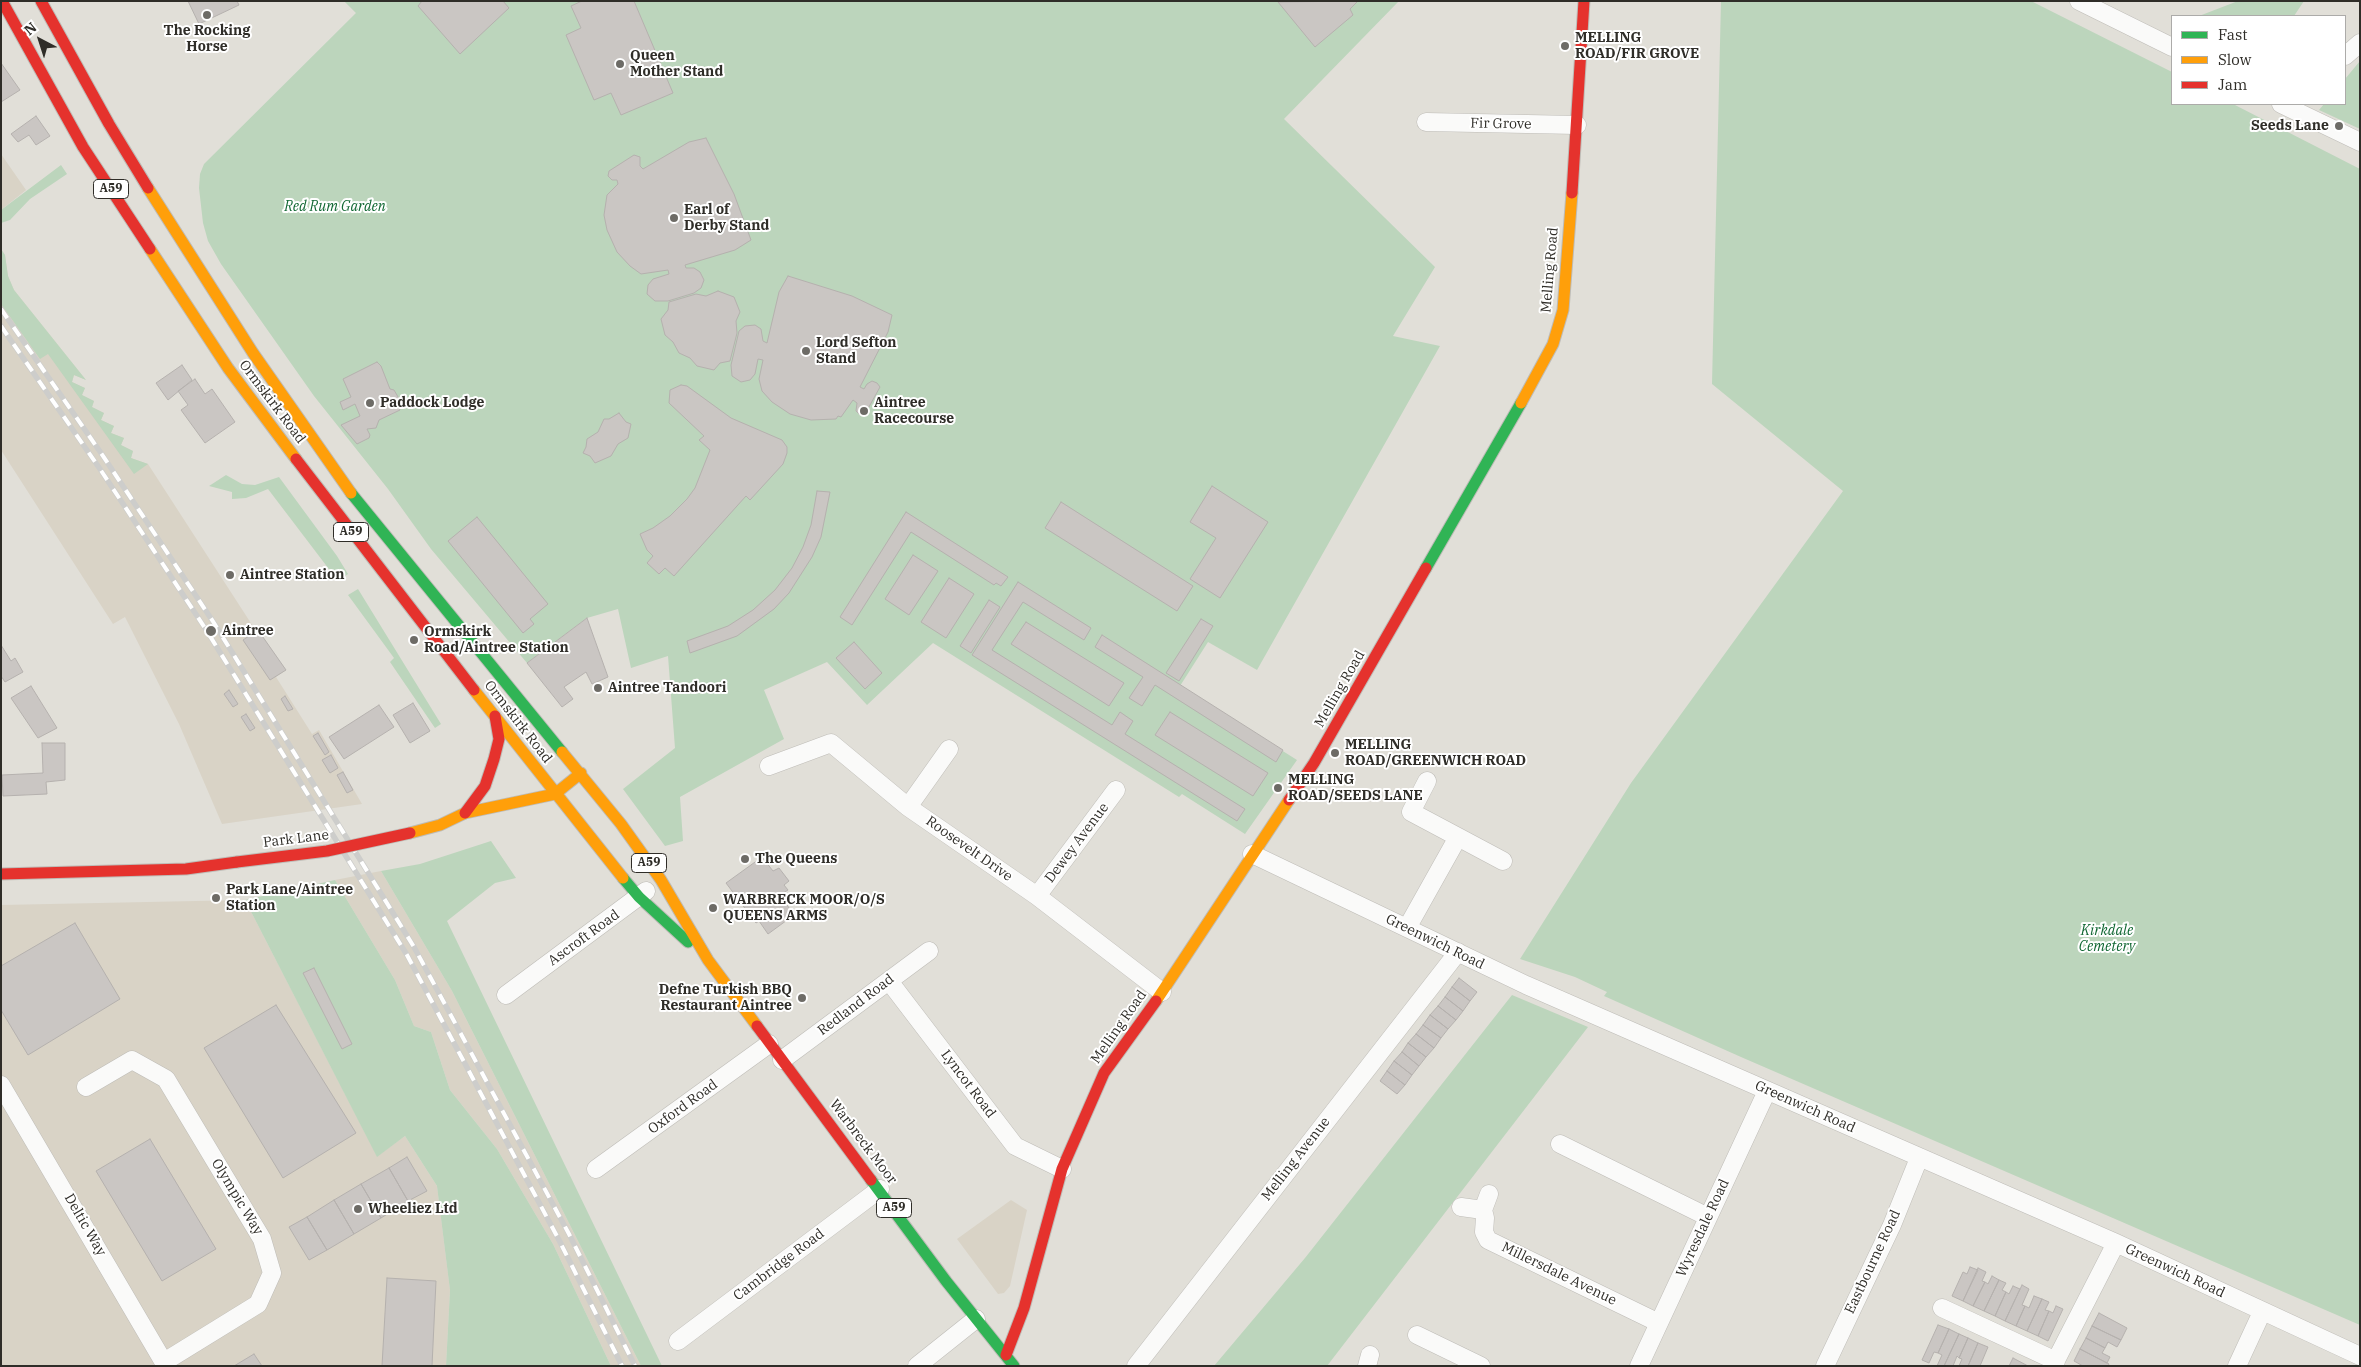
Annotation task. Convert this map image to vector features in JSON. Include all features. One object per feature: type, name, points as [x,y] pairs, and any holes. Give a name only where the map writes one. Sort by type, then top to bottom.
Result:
[{"type":"main road","name":"Ormskirk Road","points":[[2,1],[84,147],[228,368],[340,518],[555,794]]},
{"type":"main road","name":"Ormskirk Road","points":[[41,1],[109,124],[177,236],[253,352],[348,488],[509,690],[581,774]]},
{"type":"main road","name":"Melling Road","points":[[1006,1355],[1024,1308],[1062,1168],[1104,1073],[1162,992],[1283,810],[1333,730],[1553,344],[1563,310],[1584,1]]},
{"type":"main road","points":[[465,814],[485,786],[494,759],[499,739],[495,716]]},
{"type":"main road","name":"Park Lane","points":[[1,874],[186,869],[327,851],[410,834],[440,825],[465,814],[555,794],[581,774]]},
{"type":"main road","name":"Warbreck Moor","points":[[581,774],[621,824],[661,880],[708,960],[769,1044],[880,1190],[946,1281],[1014,1366]]},
{"type":"main road","name":"Warbreck Moor","points":[[555,794],[639,897],[708,960]]},
{"type":"street","points":[[2079,1],[2171,47]]},
{"type":"street","points":[[2346,55],[2360,43]]},
{"type":"street","points":[[2283,105],[2360,142]]},
{"type":"street","name":"Fir Grove","points":[[1426,122],[1577,125]]},
{"type":"street","name":"Roosevelt Drive","points":[[768,766],[831,743],[908,807],[1037,896],[1162,992]]},
{"type":"street","points":[[908,807],[949,749]]},
{"type":"street","points":[[1427,781],[1411,812],[1502,861]]},
{"type":"street","name":"Dewey Avenue","points":[[1037,896],[1116,790]]},
{"type":"street","points":[[1407,928],[1458,837]]},
{"type":"street","name":"Greenwich Road","points":[[1252,854],[1522,983],[2116,1243],[2360,1356]]},
{"type":"street","name":"Ascroft Road","points":[[506,995],[661,880]]},
{"type":"street","name":"Redland Road","points":[[782,1060],[929,951]]},
{"type":"street","name":"Melling Avenue","points":[[1136,1366],[1458,952]]},
{"type":"street","name":"Lyncot Road","points":[[889,981],[1015,1146],[1062,1168]]},
{"type":"street","name":"Oxford Road","points":[[596,1170],[769,1044]]},
{"type":"street","name":"Olympic Way","points":[[86,1086],[132,1060],[166,1079],[262,1239],[272,1273],[258,1304],[165,1364]]},
{"type":"street","name":"Deltic Way","points":[[1,1085],[165,1364]]},
{"type":"street","name":"Wyresdale Road","points":[[1638,1366],[1767,1091]]},
{"type":"street","points":[[1560,1144],[1708,1217]]},
{"type":"street","name":"Eastbourne Road","points":[[1825,1366],[1892,1224],[1919,1158]]},
{"type":"street","name":"Cambridge Road","points":[[678,1341],[880,1190]]},
{"type":"street","name":"Millersdale Avenue","points":[[1461,1207],[1486,1202],[1484,1232],[1488,1240],[1658,1323]]},
{"type":"street","points":[[1942,1308],[2055,1363],[2116,1243]]},
{"type":"street","points":[[2238,1366],[2262,1312]]},
{"type":"street","points":[[917,1366],[976,1318]]},
{"type":"street","points":[[1416,1335],[1481,1366]]},
{"type":"shaded area","points":[[1,154],[26,190],[1,210]]},
{"type":"shaded area","points":[[1,249],[5,255],[8,276],[14,290],[86,380],[74,375],[72,382],[85,388],[82,395],[94,401],[92,407],[104,413],[101,420],[114,426],[111,433],[124,438],[121,445],[133,451],[131,458],[148,464],[256,631],[258,630],[286,670],[276,677],[312,734],[319,730],[362,804],[222,824],[179,724],[125,617],[113,624],[1,450]]},
{"type":"shaded area","points":[[381,871],[452,991],[641,1366],[611,1366],[553,1244],[497,1149],[450,1090],[431,1032],[414,1026],[395,980],[335,880]]},
{"type":"shaded area","points":[[245,900],[377,1156],[405,1136],[437,1186],[450,1290],[446,1366],[1,1366],[1,905]]},
{"type":"shaded area","points":[[1011,1200],[1027,1210],[1010,1286],[1004,1293],[998,1294],[957,1239]]},
{"type":"green space","name":"Aintree Racecourse","points":[[344,1],[1399,1],[1284,119],[1435,267],[1393,336],[1440,346],[1257,670],[1208,642],[1180,686],[1297,760],[1245,834],[1182,794],[1179,797],[933,643],[867,705],[827,662],[764,690],[784,739],[680,797],[683,841],[665,846],[623,789],[675,748],[668,656],[631,668],[618,609],[587,618],[527,663],[431,549],[388,489],[314,396],[221,264],[208,241],[203,223],[199,188],[200,174],[204,164],[356,13]]},
{"type":"green space","name":"Kirkdale Cemetery","points":[[1721,1],[2031,1],[2171,71],[2171,105],[2235,105],[2360,169],[2360,1325],[1741,1057],[1604,996],[1607,992],[1575,977],[1520,959],[1631,783],[1843,491],[1712,384]]},
{"type":"green space","points":[[2238,1],[2304,1],[2295,15],[2202,15]]},
{"type":"green space","points":[[2360,61],[2360,129],[2319,110],[2323,105],[2346,105],[2346,78]]},
{"type":"green space","points":[[61,165],[67,174],[30,199],[10,220],[1,223],[1,210]]},
{"type":"green space","points":[[1,249],[5,255],[8,276],[14,290],[86,380],[74,375],[72,382],[85,388],[82,395],[94,401],[92,407],[104,413],[101,420],[114,426],[111,433],[124,438],[121,445],[133,451],[131,458],[148,464],[134,474],[48,354],[40,359],[1,304]]},
{"type":"green space","points":[[226,475],[242,484],[255,485],[279,477],[348,574],[338,581],[268,489],[246,498],[232,499],[232,492],[209,486]]},
{"type":"green space","points":[[358,589],[441,724],[435,728],[390,662],[394,658],[348,595]]},
{"type":"green space","points":[[491,841],[516,878],[495,883],[447,921],[662,1366],[641,1366],[452,991],[381,871],[420,864]]},
{"type":"green space","points":[[335,880],[395,980],[414,1026],[431,1032],[450,1090],[497,1149],[553,1244],[611,1366],[446,1366],[450,1290],[437,1186],[405,1136],[377,1157],[245,900]]},
{"type":"green space","points":[[1512,995],[1588,1027],[1327,1366],[1214,1366],[1305,1258]]},
{"type":"building","name":"The Rocking Horse","points":[[188,1],[237,1],[239,5],[199,24]]},
{"type":"building","points":[[422,1],[503,1],[509,8],[460,54],[418,6]]},
{"type":"building","name":"Queen Mother Stand","points":[[582,1],[634,1],[673,93],[621,115],[611,93],[594,100],[566,35],[581,28],[571,6]]},
{"type":"building","points":[[1358,1],[1350,9],[1353,15],[1315,47],[1278,2]]},
{"type":"building","points":[[1,63],[20,90],[1,102]]},
{"type":"building","points":[[36,116],[50,136],[36,145],[29,135],[18,142],[11,134]]},
{"type":"building","name":"Earl of Derby Stand","points":[[706,138],[734,194],[751,240],[735,250],[685,265],[686,268],[694,268],[700,272],[704,280],[701,288],[694,293],[668,301],[655,301],[647,294],[648,285],[653,279],[669,274],[668,270],[641,274],[630,266],[617,252],[607,230],[604,215],[607,195],[618,184],[617,180],[612,180],[608,176],[609,171],[634,155],[640,157],[640,166],[643,169],[689,142]]},
{"type":"building","name":"Lord Sefton Stand","points":[[788,276],[852,296],[892,315],[888,332],[860,387],[864,389],[872,381],[880,387],[865,414],[860,415],[856,411],[857,403],[853,400],[841,417],[838,416],[836,419],[811,420],[790,414],[772,402],[762,391],[759,379],[763,360],[758,359],[755,374],[750,380],[741,382],[732,376],[731,365],[739,331],[745,326],[755,325],[761,329],[763,341],[767,343],[779,292]]},
{"type":"building","points":[[718,291],[734,297],[740,312],[736,321],[737,333],[730,361],[720,363],[714,370],[697,366],[690,358],[679,353],[673,342],[665,335],[661,319],[668,310],[669,302],[696,294],[706,296]]},
{"type":"building","name":"Paddock Lodge","points":[[377,362],[381,366],[390,389],[394,390],[401,402],[400,410],[379,420],[376,428],[367,429],[370,435],[369,438],[357,444],[341,425],[360,416],[355,404],[343,410],[340,402],[351,397],[343,379]]},
{"type":"building","points":[[182,365],[192,380],[168,400],[156,383]]},
{"type":"building","points":[[195,379],[205,394],[212,389],[235,422],[205,443],[181,410],[188,405],[178,391]]},
{"type":"building","points":[[681,385],[687,386],[731,418],[782,440],[787,447],[787,453],[783,464],[750,500],[746,496],[674,576],[665,568],[659,574],[647,563],[653,556],[647,550],[640,534],[653,528],[670,516],[687,499],[695,488],[710,450],[699,440],[704,436],[669,403],[670,390]]},
{"type":"building","points":[[619,413],[626,422],[631,424],[628,438],[618,444],[611,456],[595,463],[590,456],[583,453],[587,439],[598,432],[604,419],[609,419]]},
{"type":"building","points":[[1212,486],[1268,522],[1220,598],[1190,579],[1216,538],[1190,522]]},
{"type":"building","points":[[817,491],[830,492],[821,537],[812,557],[789,593],[774,609],[737,636],[690,653],[687,641],[728,626],[753,610],[775,590],[792,568],[803,547],[811,525]]},
{"type":"building","points":[[1061,502],[1193,586],[1177,611],[1045,528]]},
{"type":"building","points":[[906,512],[1008,577],[1001,586],[996,583],[994,585],[911,532],[852,625],[840,617]]},
{"type":"building","points":[[477,517],[548,604],[530,619],[534,624],[523,633],[448,541]]},
{"type":"building","points":[[913,555],[938,571],[909,615],[885,599]]},
{"type":"building","points":[[949,578],[974,594],[946,638],[921,622]]},
{"type":"building","points":[[1018,582],[1091,628],[1084,640],[1023,602],[992,650],[1112,725],[1120,712],[1133,721],[1125,734],[1245,809],[1237,821],[972,655]]},
{"type":"building","points":[[989,600],[1000,607],[971,653],[960,646]]},
{"type":"building","points":[[587,618],[608,677],[592,684],[586,672],[564,687],[573,699],[562,707],[527,663]]},
{"type":"building","points":[[1201,619],[1213,626],[1179,681],[1166,673]]},
{"type":"building","points":[[1026,622],[1124,683],[1109,706],[1011,644]]},
{"type":"building","points":[[258,630],[286,670],[270,680],[243,640]]},
{"type":"building","points":[[1102,635],[1283,750],[1276,762],[1155,685],[1142,706],[1129,698],[1143,677],[1095,647]]},
{"type":"building","points":[[854,642],[882,673],[865,689],[836,658]]},
{"type":"building","points":[[1,645],[11,661],[15,658],[23,672],[5,682],[1,676]]},
{"type":"building","points":[[31,686],[57,728],[38,738],[11,698]]},
{"type":"building","points":[[229,690],[238,704],[233,707],[224,694]]},
{"type":"building","points":[[285,696],[293,709],[288,711],[281,699]]},
{"type":"building","points":[[413,703],[430,731],[410,743],[393,715]]},
{"type":"building","points":[[379,705],[394,727],[344,759],[329,737]]},
{"type":"building","points":[[1170,712],[1268,773],[1253,796],[1155,735]]},
{"type":"building","points":[[246,714],[255,728],[250,731],[241,717]]},
{"type":"building","points":[[318,733],[329,752],[325,755],[313,736]]},
{"type":"building","points":[[42,743],[65,743],[65,780],[46,782],[47,794],[3,796],[2,775],[43,773]]},
{"type":"building","points":[[331,755],[338,768],[330,773],[322,760]]},
{"type":"building","points":[[343,772],[353,790],[347,793],[337,775]]},
{"type":"building","points":[[762,857],[773,871],[779,868],[789,881],[784,885],[788,890],[780,895],[794,915],[768,934],[759,921],[756,923],[726,883]]},
{"type":"building","points":[[75,923],[120,999],[28,1055],[1,1010],[1,966]]},
{"type":"building","points":[[314,968],[352,1044],[342,1049],[303,973]]},
{"type":"building","points":[[1459,978],[1477,992],[1470,1001],[1452,987]]},
{"type":"building","points":[[1452,987],[1470,1001],[1463,1011],[1445,997]]},
{"type":"building","points":[[1445,997],[1463,1011],[1456,1020],[1438,1006]]},
{"type":"building","points":[[276,1005],[356,1133],[283,1178],[204,1048]]},
{"type":"building","points":[[1438,1006],[1456,1020],[1448,1029],[1430,1015]]},
{"type":"building","points":[[1430,1015],[1448,1029],[1441,1038],[1423,1025]]},
{"type":"building","points":[[1423,1025],[1441,1038],[1434,1048],[1416,1034]]},
{"type":"building","points":[[1416,1034],[1434,1048],[1426,1057],[1408,1043]]},
{"type":"building","points":[[1408,1043],[1426,1057],[1419,1066],[1402,1052]]},
{"type":"building","points":[[1402,1052],[1419,1066],[1412,1075],[1394,1061]]},
{"type":"building","points":[[1394,1061],[1412,1075],[1405,1085],[1387,1071]]},
{"type":"building","points":[[1387,1071],[1405,1085],[1397,1094],[1380,1081]]},
{"type":"building","points":[[150,1139],[216,1249],[162,1281],[96,1171]]},
{"type":"building","points":[[407,1157],[427,1191],[408,1201],[389,1168]]},
{"type":"building","points":[[389,1168],[408,1201],[381,1218],[361,1184]]},
{"type":"building","name":"Wheeliez Ltd","points":[[361,1184],[381,1218],[354,1234],[334,1200]]},
{"type":"building","points":[[334,1200],[354,1234],[327,1250],[307,1217]]},
{"type":"building","points":[[307,1217],[327,1250],[309,1260],[289,1227]]},
{"type":"building","points":[[1970,1267],[1978,1270],[1963,1301],[1952,1296],[1963,1272],[1967,1274]]},
{"type":"building","points":[[1978,1268],[1986,1272],[1982,1281],[1985,1282],[1973,1306],[1963,1301]]},
{"type":"building","points":[[1992,1276],[1999,1280],[1984,1311],[1973,1306],[1985,1282],[1988,1284]]},
{"type":"building","points":[[387,1278],[436,1281],[432,1366],[382,1366]]},
{"type":"building","points":[[1999,1280],[2006,1283],[2002,1290],[2006,1292],[1995,1316],[1984,1311]]},
{"type":"building","points":[[2022,1285],[2029,1289],[2022,1305],[2025,1306],[2016,1326],[2005,1321]]},
{"type":"building","points":[[2013,1286],[2020,1289],[2005,1321],[1995,1316],[2006,1292],[2009,1294]]},
{"type":"building","points":[[2034,1296],[2042,1299],[2027,1331],[2016,1326],[2025,1306],[2029,1308]]},
{"type":"building","points":[[2042,1299],[2049,1302],[2045,1310],[2049,1311],[2038,1336],[2027,1331]]},
{"type":"building","points":[[2056,1306],[2063,1309],[2048,1341],[2038,1336],[2049,1311],[2053,1313]]},
{"type":"building","points":[[2099,1313],[2127,1328],[2121,1340],[2092,1326]]},
{"type":"building","points":[[1938,1325],[1949,1329],[1938,1353],[1934,1352],[1929,1363],[1922,1360]]},
{"type":"building","points":[[2092,1326],[2121,1340],[2117,1347],[2108,1342],[2105,1348],[2086,1338]]},
{"type":"building","points":[[1949,1329],[1959,1334],[1944,1366],[1937,1366],[1942,1355],[1938,1353]]},
{"type":"building","points":[[1959,1334],[1968,1338],[1959,1358],[1957,1356],[1953,1366],[1944,1366]]},
{"type":"building","points":[[1968,1338],[1978,1343],[1968,1366],[1959,1366],[1962,1359],[1959,1358]]},
{"type":"building","points":[[2086,1338],[2105,1348],[2102,1353],[2110,1357],[2107,1363],[2080,1349]]},
{"type":"building","points":[[1978,1343],[1988,1347],[1980,1366],[1968,1366]]},
{"type":"building","points":[[2080,1349],[2109,1364],[2108,1366],[2083,1366],[2074,1361]]},
{"type":"building","points":[[254,1354],[262,1366],[234,1366]]},
{"type":"building","points":[[2013,1358],[2028,1366],[2009,1366]]},
{"type":"railway","points":[[1,309],[101,453],[214,623],[414,947],[569,1234],[635,1366]]},
{"type":"railway","points":[[1,326],[100,469],[205,628],[407,955],[559,1240],[622,1366]]},
{"type":"traffic: fast","points":[[1426,568],[1521,403]]},
{"type":"traffic: fast","points":[[351,493],[562,752]]},
{"type":"traffic: fast","points":[[623,878],[639,897],[688,942]]},
{"type":"traffic: fast","points":[[871,1180],[946,1281],[1014,1366]]},
{"type":"traffic: slow","points":[[148,188],[253,353],[351,493]]},
{"type":"traffic: slow","points":[[1521,403],[1553,344],[1563,310],[1572,193]]},
{"type":"traffic: slow","points":[[150,249],[228,368],[296,459]]},
{"type":"traffic: slow","points":[[474,690],[623,878]]},
{"type":"traffic: slow","points":[[562,752],[621,824],[661,880],[708,960],[757,1026]]},
{"type":"traffic: slow","points":[[410,833],[440,825],[465,813],[555,794],[581,773]]},
{"type":"traffic: slow","points":[[1156,1001],[1289,800]]},
{"type":"traffic: jam","points":[[2,1],[83,147],[150,249]]},
{"type":"traffic: jam","points":[[41,1],[109,124],[148,188]]},
{"type":"traffic: jam","points":[[1572,193],[1584,1]]},
{"type":"traffic: jam","points":[[296,459],[474,690]]},
{"type":"traffic: jam","points":[[1289,800],[1314,763],[1426,568]]},
{"type":"traffic: jam","points":[[465,813],[485,786],[494,759],[499,739],[495,716]]},
{"type":"traffic: jam","points":[[237,862],[327,851],[410,833]]},
{"type":"traffic: jam","points":[[1,874],[186,869],[237,862]]},
{"type":"traffic: jam","points":[[1006,1355],[1024,1308],[1062,1169],[1104,1073],[1156,1001]]},
{"type":"traffic: jam","points":[[757,1026],[871,1180]]},
{"type":"place","name":"The Rocking Horse","points":[[207,15]]},
{"type":"place","name":"MELLING ROAD/FIR GROVE","points":[[1565,46]]},
{"type":"place","name":"Queen Mother Stand","points":[[620,64]]},
{"type":"place","name":"Seeds Lane","points":[[2339,126]]},
{"type":"place","name":"Earl of Derby Stand","points":[[674,218]]},
{"type":"place","name":"Lord Sefton Stand","points":[[806,351]]},
{"type":"place","name":"Paddock Lodge","points":[[370,403]]},
{"type":"place","name":"Aintree Racecourse","points":[[864,411]]},
{"type":"place","name":"Aintree Station","points":[[230,575]]},
{"type":"place","name":"Aintree","points":[[211,631]]},
{"type":"place","name":"Ormskirk Road/Aintree Station","points":[[414,640]]},
{"type":"place","name":"Aintree Tandoori","points":[[598,688]]},
{"type":"place","name":"MELLING ROAD/GREENWICH ROAD","points":[[1335,753]]},
{"type":"place","name":"MELLING ROAD/SEEDS LANE","points":[[1278,788]]},
{"type":"place","name":"The Queens","points":[[745,859]]},
{"type":"place","name":"Park Lane/Aintree Station","points":[[216,898]]},
{"type":"place","name":"WARBRECK MOOR/O/S QUEENS ARMS","points":[[713,908]]},
{"type":"place","name":"Defne Turkish BBQ Restaurant Aintree","points":[[802,998]]},
{"type":"place","name":"Wheeliez Ltd","points":[[358,1209]]},
{"type":"park label","name":"Red Rum Garden","points":[[335,207]]}]
